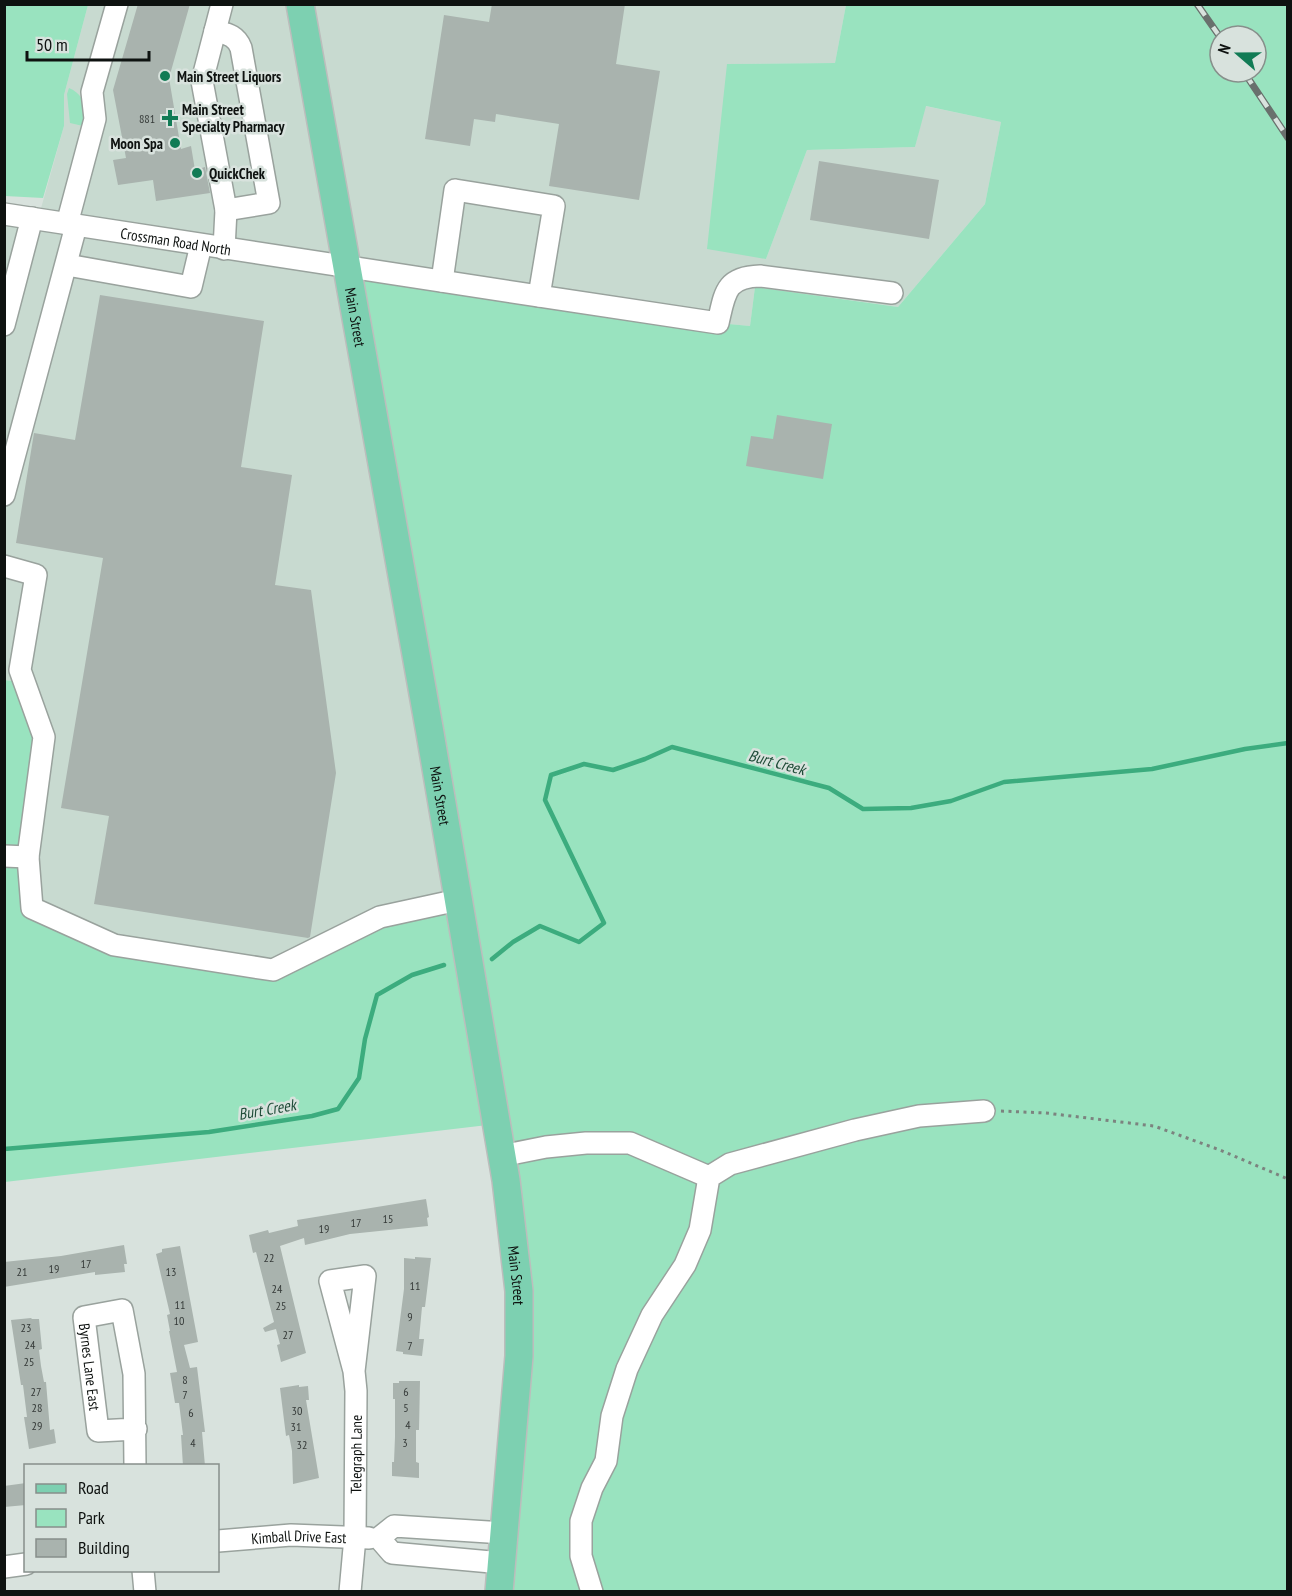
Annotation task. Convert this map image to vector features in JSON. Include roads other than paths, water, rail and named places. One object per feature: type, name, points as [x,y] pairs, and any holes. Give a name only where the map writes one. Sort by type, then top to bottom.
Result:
[{"type":"main road","name":"Main Street","points":[[300,4],[430,733],[501,1156],[519,1291],[519,1356],[499,1592]]},
{"type":"street","points":[[4,495],[67,265],[71,225],[95,119],[92,92],[117,4]]},
{"type":"street","points":[[222,4],[202,81],[226,210],[224,249]]},
{"type":"street","points":[[215,32],[237,39],[241,48],[269,202],[226,210]]},
{"type":"street","points":[[442,280],[455,190],[554,206],[539,296]]},
{"type":"street","name":"Crossman Road North","points":[[4,214],[201,246],[396,273],[718,323],[724,296],[730,283],[745,276],[892,293]]},
{"type":"street","points":[[4,325],[32,218]]},
{"type":"street","points":[[67,265],[191,287],[201,246]]},
{"type":"street","points":[[4,566],[36,575],[20,670],[44,737],[28,857],[32,908],[114,945],[273,970],[380,917],[458,900]]},
{"type":"street","points":[[4,856],[28,857]]},
{"type":"street","points":[[592,1592],[581,1556],[581,1521],[592,1488],[606,1461],[612,1416],[627,1369],[652,1316],[685,1265],[700,1230],[709,1177],[730,1164],[855,1130],[919,1116],[984,1111]]},
{"type":"street","points":[[501,1156],[546,1147],[586,1143],[630,1143],[709,1177]]},
{"type":"street","name":"Byrnes Lane East","points":[[135,1464],[136,1429],[134,1374],[122,1310],[84,1317],[98,1431],[136,1429]]},
{"type":"street","name":"Telegraph Lane","points":[[350,1592],[355,1537],[356,1392],[354,1371]]},
{"type":"street","name":"Kimball Drive East","points":[[219,1541],[268,1535],[379,1538],[394,1526],[504,1533]]},
{"type":"street","points":[[379,1538],[392,1553],[502,1563]]},
{"type":"street","points":[[4,1567],[24,1564]]},
{"type":"street","points":[[143,1572],[145,1592]]},
{"type":"waterway","name":"Burt Creek","points":[[492,959],[513,942],[540,926],[579,942],[604,923],[545,800],[551,775],[584,764],[613,770],[672,747],[829,788],[863,809],[911,808],[951,801],[1004,782],[1152,769],[1245,749],[1288,743]]},
{"type":"waterway","name":"Burt Creek","points":[[4,1149],[209,1132],[312,1116],[338,1109],[359,1078],[365,1039],[377,995],[412,975],[444,965]]},
{"type":"railway","points":[[1197,4],[1211,24]]},
{"type":"railway","points":[[1252,84],[1288,138]]},
{"type":"place","name":"Main Street Liquors","points":[[165,76]]},
{"type":"place","name":"Main Street Specialty Pharmacy","points":[[170,118]]},
{"type":"place","name":"Moon Spa","points":[[175,143]]},
{"type":"place","name":"QuickChek","points":[[197,173]]}]
